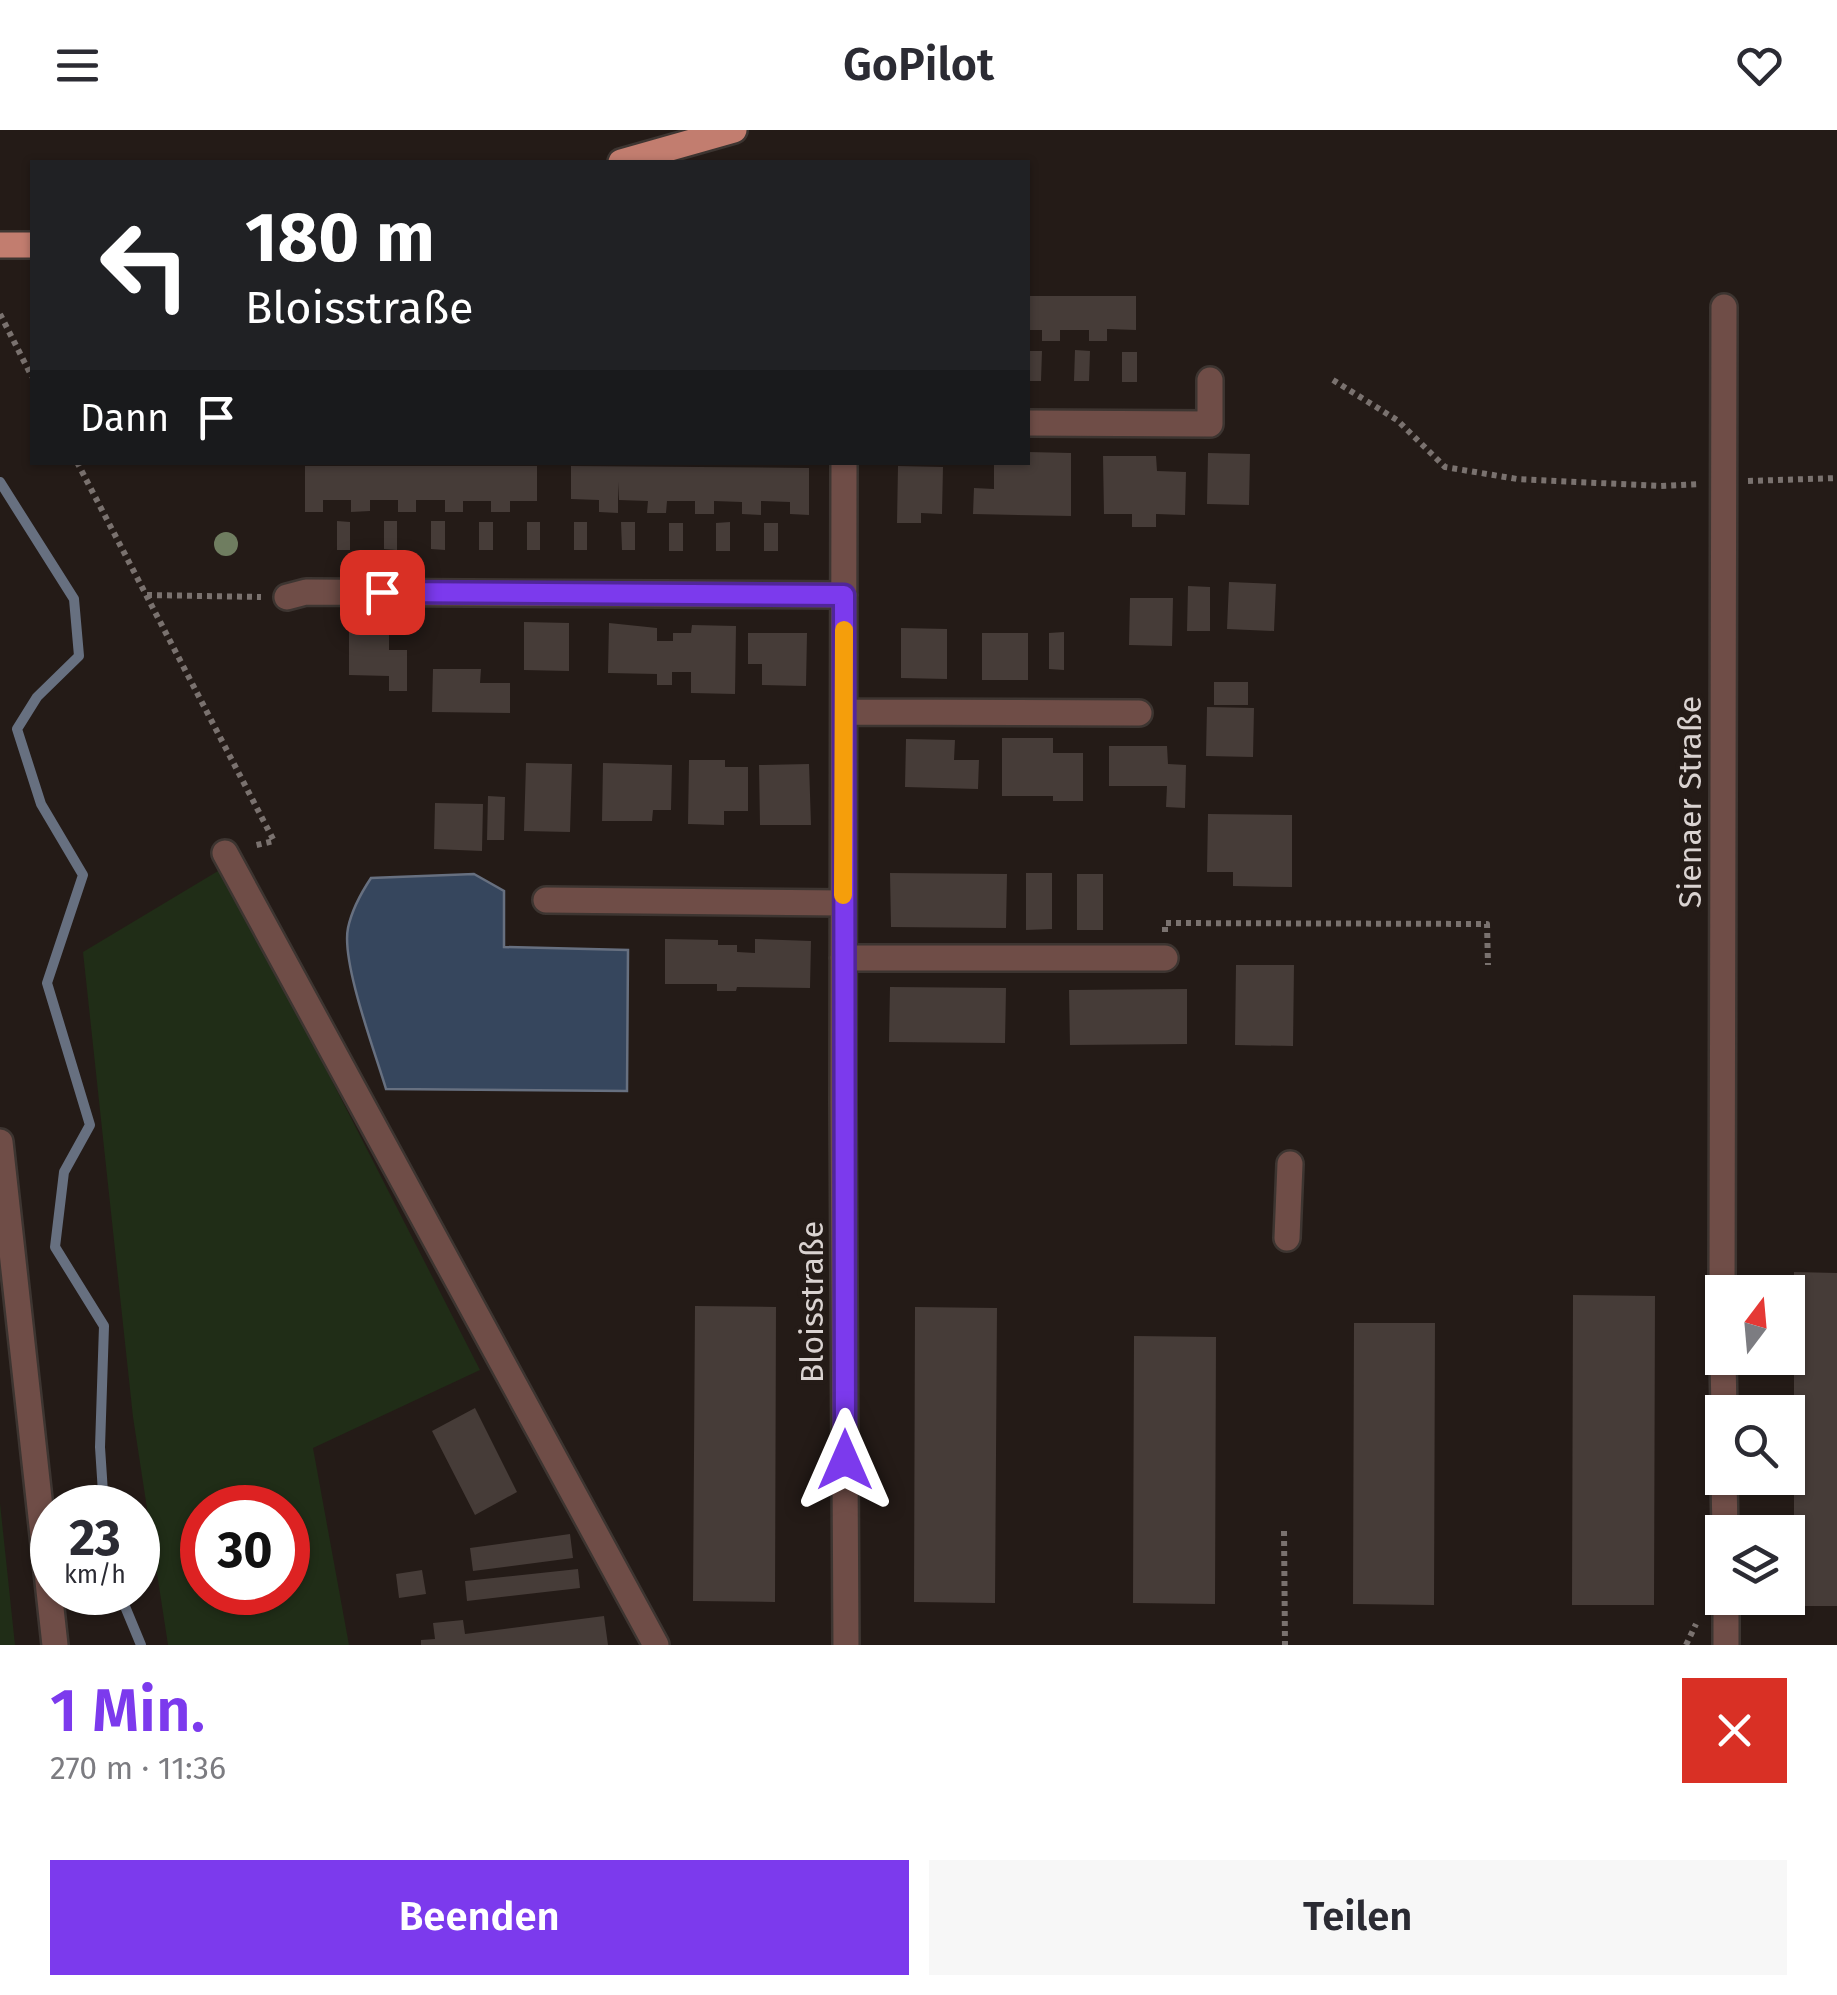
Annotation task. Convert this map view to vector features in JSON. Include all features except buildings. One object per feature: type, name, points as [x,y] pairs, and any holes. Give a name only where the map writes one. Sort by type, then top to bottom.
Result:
[{"type":"main road","points":[[627,160],[734,130]]},
{"type":"main road","points":[[0,245],[30,245]]},
{"type":"street","name":"Sienaer Straße","points":[[1722,1275],[1724,307]]},
{"type":"street","points":[[1030,423],[1210,424],[1210,380]]},
{"type":"street","name":"Bloisstraße","points":[[844,465],[846,1645]]},
{"type":"street","points":[[287,597],[306,592],[844,595]]},
{"type":"street","points":[[844,712],[1139,713]]},
{"type":"street","points":[[225,854],[656,1645]]},
{"type":"street","points":[[546,900],[843,902]]},
{"type":"street","points":[[843,958],[1165,958]]},
{"type":"street","points":[[0,1142],[55,1645]]},
{"type":"street","points":[[1287,1238],[1290,1164]]},
{"type":"street","points":[[1726,1615],[1726,1645]]},
{"type":"path","points":[[0,314],[30,373]]},
{"type":"path","points":[[1334,380],[1396,420],[1445,467],[1535,480],[1660,486],[1837,478]]},
{"type":"path","points":[[79,465],[274,840]]},
{"type":"path","points":[[147,596],[287,597]]},
{"type":"path","points":[[1165,958],[1165,924],[1487,924],[1488,965]]},
{"type":"path","points":[[1284,1531],[1284,1645]]},
{"type":"green space","points":[[223,868],[480,1370],[313,1448],[349,1645],[168,1645],[160,1593],[160,1485],[143,1485],[83,952]]},
{"type":"green space","points":[[0,1503],[15,1645],[0,1645]]},
{"type":"water","points":[[474,874],[504,891],[504,947],[628,950],[627,1091],[386,1089],[349,962],[348,928],[354,908],[371,878]]},
{"type":"waterway","points":[[0,482],[74,599],[79,656],[37,697],[17,729],[41,804],[83,875],[47,983],[90,1125],[64,1172],[55,1247],[104,1326],[102,1485]]},
{"type":"waterway","points":[[129,1615],[141,1645]]},
{"type":"slow traffic","points":[[843,895],[844,630]]},
{"type":"route","points":[[382,592],[844,595],[845,1460]]}]
